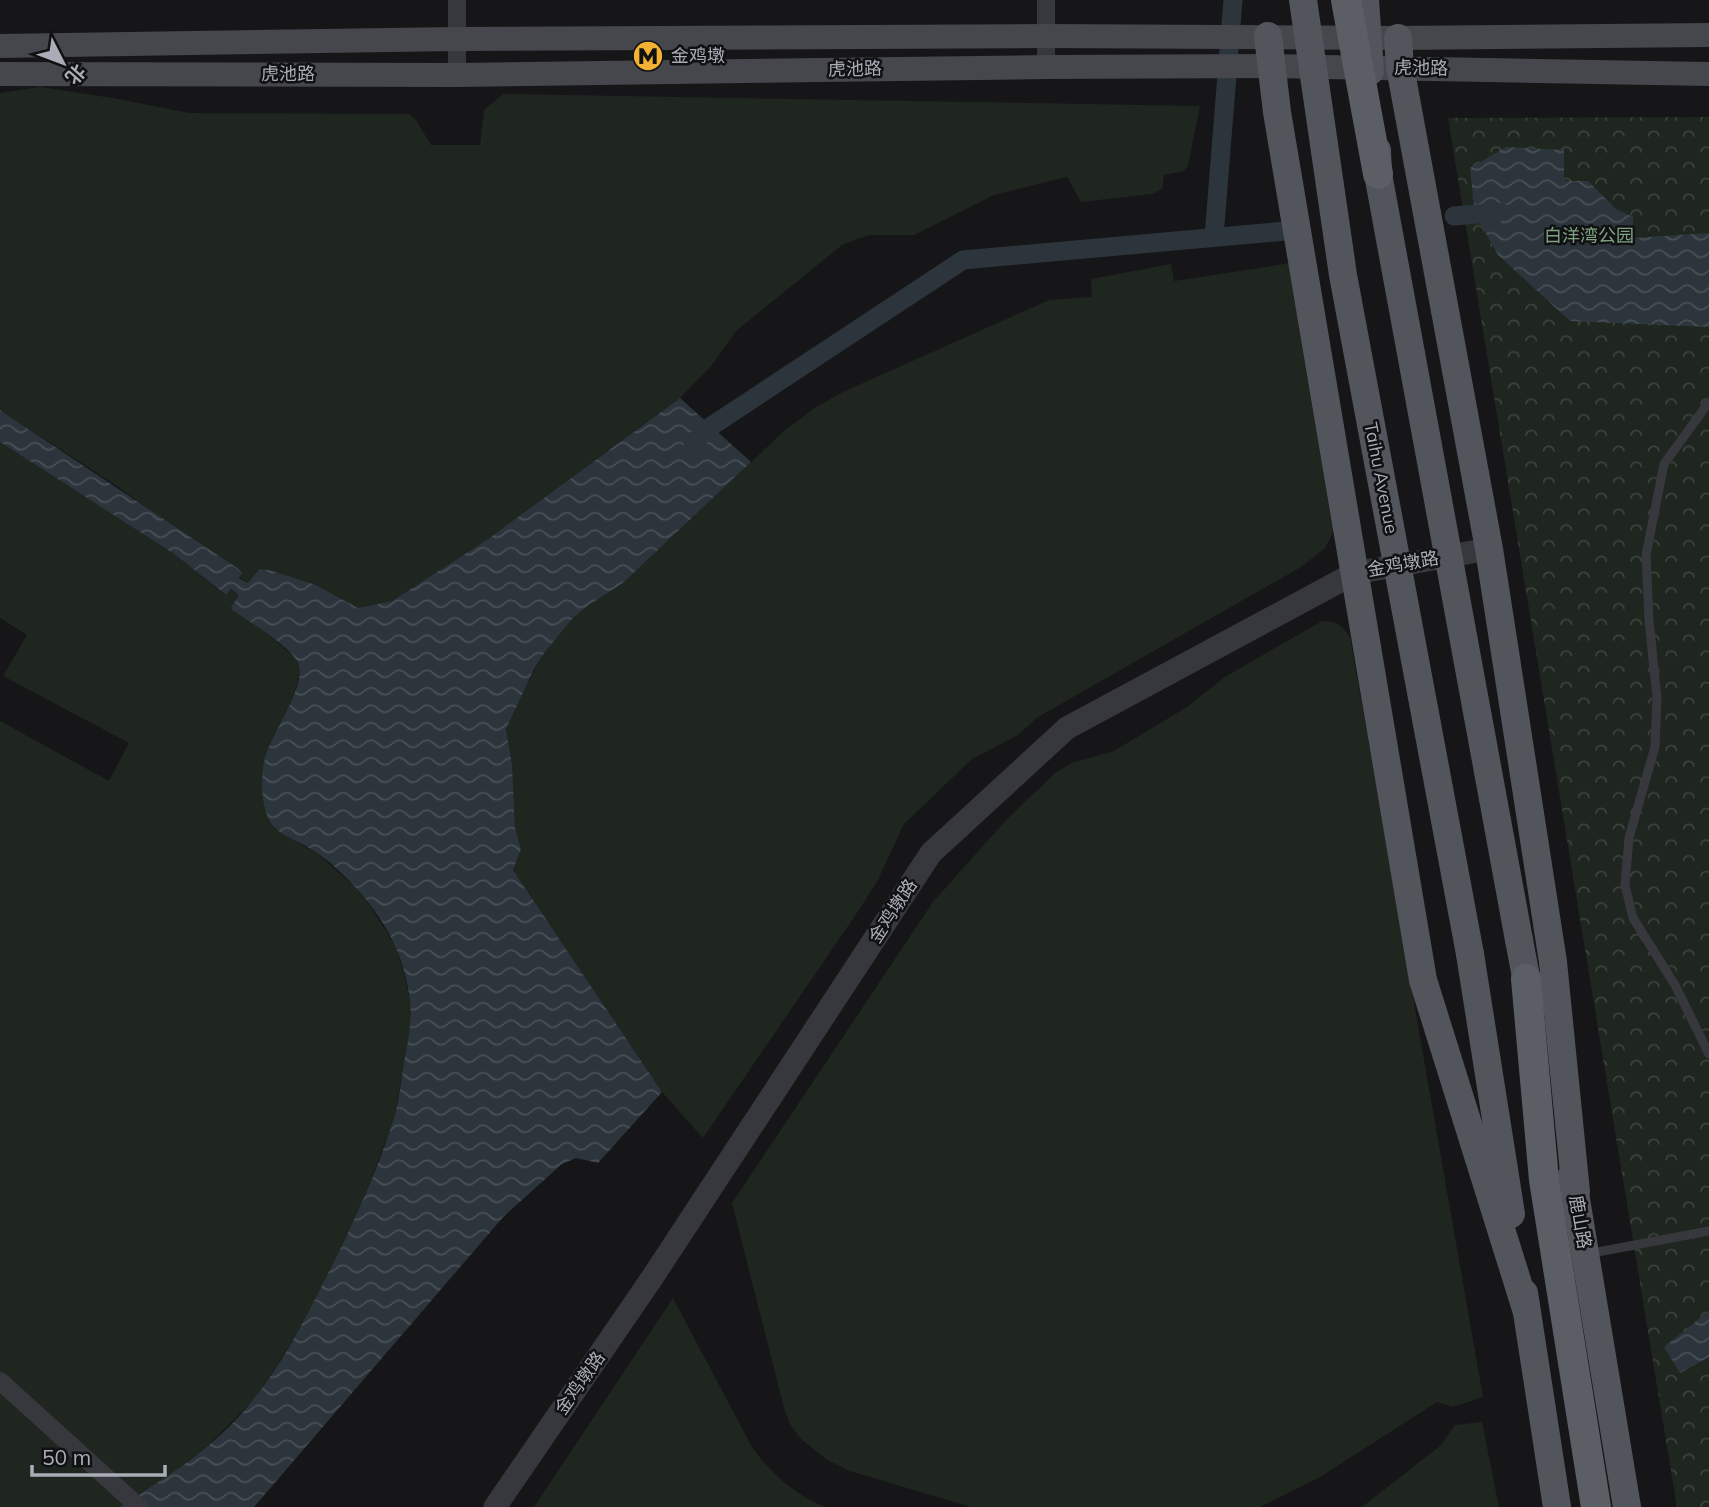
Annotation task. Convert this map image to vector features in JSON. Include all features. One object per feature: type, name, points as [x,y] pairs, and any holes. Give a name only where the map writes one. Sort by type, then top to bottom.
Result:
[{"type":"highway","points":[[1346,0],[1378,174]]},
{"type":"highway","points":[[1526,979],[1544,1180],[1596,1507]]},
{"type":"main road","name":"Taihu Avenue","points":[[1303,0],[1343,275],[1470,954],[1526,1308]]},
{"type":"main road","points":[[1365,0],[1378,174]]},
{"type":"main road","name":"虎池路","points":[[0,46],[457,39],[1709,35]]},
{"type":"main road","points":[[1256,36],[1258,66],[1354,573],[1423,981],[1526,1308],[1558,1507]]},
{"type":"main road","points":[[1398,38],[1400,67],[1489,549],[1553,962],[1576,1192]]},
{"type":"main road","name":"虎池路","points":[[0,74],[457,75],[1046,66],[1258,66],[1709,74]]},
{"type":"main road","name":"鹿山路","points":[[1378,174],[1526,979],[1576,1192],[1627,1507]]},
{"type":"street","points":[[457,0],[457,75]]},
{"type":"street","points":[[1046,0],[1046,66]]},
{"type":"street","name":"金鸡墩路","points":[[495,1507],[726,1168],[931,853],[1067,728],[1354,573],[1489,549]]},
{"type":"street","points":[[0,1381],[139,1507]]},
{"type":"lane","points":[[1709,402],[1664,464],[1646,555],[1648,620],[1657,698],[1655,747],[1629,838],[1625,885],[1633,918],[1675,985],[1709,1054]]},
{"type":"lane","points":[[1586,1254],[1709,1231]]},
{"type":"green space","points":[[40,87],[189,113],[409,114],[416,120],[431,145],[480,145],[484,110],[503,94],[1200,106],[1188,165],[1184,171],[1164,175],[1162,189],[1152,194],[1081,202],[1067,177],[994,195],[914,235],[869,235],[842,245],[736,331],[711,366],[680,398],[488,539],[392,601],[358,608],[316,585],[259,569],[248,583],[117,486],[0,410],[0,93]]},
{"type":"green space","name":"白洋湾公园","points":[[1709,117],[1709,1507],[1677,1507],[1448,118]]},
{"type":"green space","points":[[1291,263],[1337,524],[1325,548],[1301,567],[1038,717],[1018,735],[972,759],[904,824],[878,880],[859,910],[703,1138],[662,1092],[513,870],[521,848],[515,828],[512,764],[506,729],[519,698],[545,652],[573,618],[623,583],[784,431],[816,407],[843,392],[1049,300],[1092,297],[1091,279],[1171,264],[1174,281]]},
{"type":"green space","points":[[0,442],[174,554],[225,595],[230,589],[239,595],[231,607],[232,610],[268,634],[296,658],[300,670],[267,814],[275,829],[318,854],[354,886],[371,907],[396,947],[410,1001],[410,1031],[394,1119],[360,1208],[305,1320],[253,1401],[206,1447],[168,1476],[119,1507],[0,1507],[0,721],[109,781],[129,743],[3,676],[27,635],[0,618]]},
{"type":"green space","points":[[1322,621],[1338,624],[1350,637],[1483,1397],[1453,1407],[1437,1402],[1320,1477],[1260,1507],[971,1507],[850,1471],[826,1459],[801,1439],[790,1424],[784,1408],[732,1203],[933,902],[1007,819],[1054,774],[1071,763],[1114,751],[1187,707],[1225,677]]},
{"type":"green space","points":[[673,1298],[752,1447],[784,1482],[825,1507],[534,1507]]},
{"type":"green space","points":[[1482,1422],[1499,1507],[1362,1507],[1440,1446],[1455,1425]]},
{"type":"water","points":[[1506,147],[1564,150],[1564,181],[1588,181],[1616,209],[1633,217],[1633,238],[1709,233],[1709,327],[1570,321],[1498,255],[1475,214],[1470,168]]},
{"type":"water","points":[[680,398],[751,462],[623,583],[573,618],[533,671],[506,729],[512,764],[515,828],[521,849],[513,870],[662,1092],[598,1163],[576,1158],[562,1164],[504,1216],[254,1507],[119,1507],[173,1472],[223,1432],[263,1387],[291,1344],[352,1224],[386,1142],[400,1092],[409,1032],[410,1001],[396,948],[371,906],[330,863],[277,830],[266,812],[262,792],[265,758],[294,695],[300,670],[297,661],[277,641],[232,610],[231,607],[239,595],[231,589],[226,595],[174,554],[0,442],[0,410],[237,568],[242,573],[239,578],[248,583],[259,569],[269,570],[316,585],[358,608],[392,601],[488,539]]},
{"type":"water","points":[[1709,1311],[1709,1357],[1680,1373],[1664,1347]]},
{"type":"waterway","points":[[1214,237],[1233,0]]},
{"type":"waterway","points":[[1454,216],[1500,212]]},
{"type":"waterway","points":[[693,443],[710,427],[963,260],[1285,231]]},
{"type":"place","name":"金鸡墩","points":[[648,56]]}]
